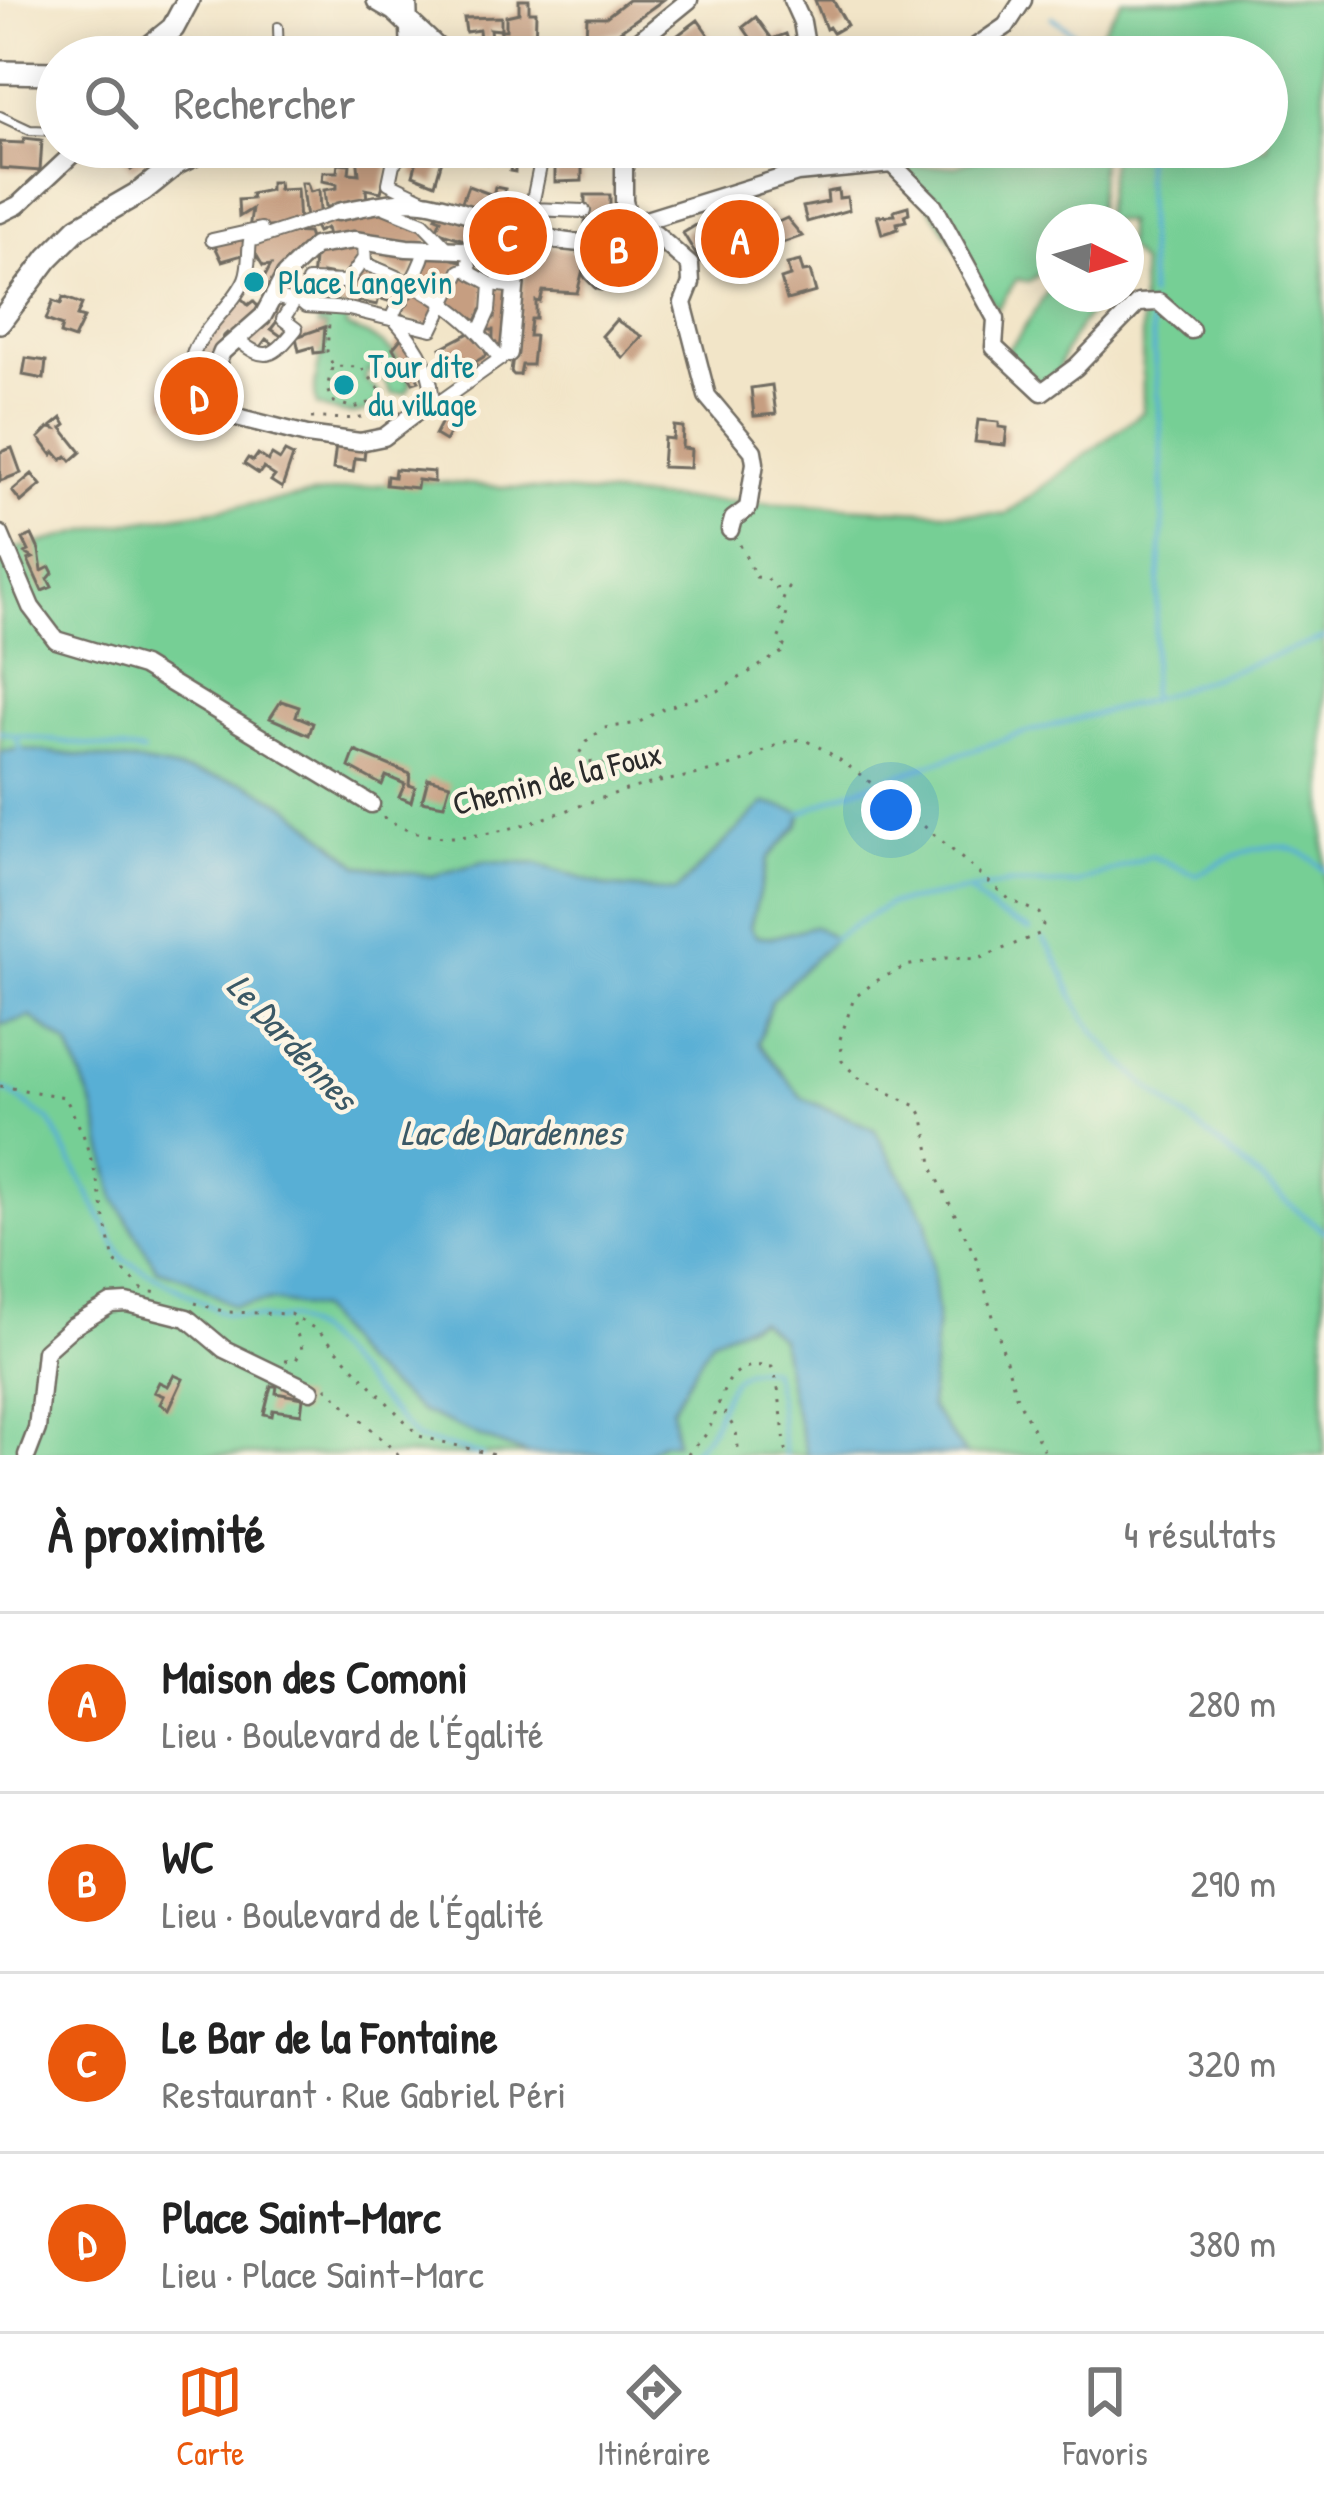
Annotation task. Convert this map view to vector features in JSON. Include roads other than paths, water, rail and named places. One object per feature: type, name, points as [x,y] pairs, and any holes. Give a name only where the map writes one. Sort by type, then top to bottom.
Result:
[{"type":"street","points":[[163,36],[173,28],[188,0]]},
{"type":"street","points":[[408,0],[410,36]]},
{"type":"street","points":[[645,36],[689,0]]},
{"type":"street","points":[[792,0],[804,36]]},
{"type":"street","points":[[991,36],[1006,26],[1023,0]]},
{"type":"street","points":[[382,1],[420,36]]},
{"type":"street","points":[[0,72],[36,73]]},
{"type":"street","points":[[0,214],[18,205],[58,168]]},
{"type":"street","points":[[0,322],[48,258],[78,228],[142,191],[171,168]]},
{"type":"street","points":[[392,168],[389,183],[425,202],[526,234],[590,242],[797,172],[844,168]]},
{"type":"street","points":[[402,422],[416,420],[504,356],[540,168]]},
{"type":"street","points":[[590,242],[592,272],[601,281],[609,278],[619,259],[638,249],[642,236],[624,201],[624,168]]},
{"type":"street","points":[[797,172],[799,168]]},
{"type":"street","points":[[896,168],[934,206],[996,320],[994,347],[1042,392],[1150,303],[1191,330]]},
{"type":"street","points":[[205,390],[193,385],[190,363],[202,338],[244,281],[250,241],[338,212],[425,202]]},
{"type":"street","points":[[378,204],[423,223],[455,249],[473,275],[491,284],[516,287]]},
{"type":"street","points":[[531,208],[584,211]]},
{"type":"street","points":[[309,220],[318,245]]},
{"type":"street","points":[[634,226],[655,235],[690,265],[691,284],[683,303],[707,396],[753,451],[754,493],[730,530]]},
{"type":"street","points":[[212,240],[266,228],[291,229]]},
{"type":"street","points":[[191,424],[222,352],[263,316],[284,274],[318,245],[364,241],[455,249],[519,261]]},
{"type":"street","points":[[308,281],[347,282],[362,262],[364,241]]},
{"type":"street","points":[[392,317],[425,249]]},
{"type":"street","points":[[237,339],[252,351],[269,355],[296,329],[283,319],[308,281],[302,256]]},
{"type":"street","points":[[362,262],[444,303],[504,356]]},
{"type":"street","points":[[274,297],[392,317],[432,329],[460,271],[470,268]]},
{"type":"street","points":[[482,334],[491,284]]},
{"type":"street","points":[[213,372],[223,412],[241,420],[360,442],[378,440],[432,395],[417,348],[392,317]]},
{"type":"street","points":[[0,533],[32,607],[56,640],[143,665],[371,804]]},
{"type":"street","points":[[27,1455],[38,1430],[45,1352],[73,1327],[111,1304],[128,1303],[187,1318],[224,1348],[311,1391]]},
{"type":"lane","points":[[278,27],[278,36]]},
{"type":"lane","points":[[0,116],[36,130]]},
{"type":"water","name":"Lac de Dardennes","points":[[21,749],[142,763],[246,783],[291,808],[360,866],[432,876],[484,862],[536,864],[608,887],[675,892],[765,803],[802,812],[798,826],[768,858],[750,927],[756,936],[774,937],[814,926],[835,938],[771,1001],[758,1043],[802,1098],[874,1129],[927,1220],[937,1314],[930,1407],[966,1455],[807,1455],[780,1338],[759,1320],[712,1339],[672,1408],[676,1443],[662,1442],[643,1455],[529,1455],[420,1411],[360,1363],[319,1309],[272,1301],[233,1306],[188,1279],[157,1269],[115,1199],[95,1110],[69,1046],[31,1017],[0,1025],[0,752]]},
{"type":"waterway","points":[[1052,17],[1078,36]]},
{"type":"waterway","points":[[1145,168],[1150,297]]},
{"type":"waterway","points":[[1150,308],[1163,526],[1150,698]]},
{"type":"waterway","points":[[801,813],[848,792],[1017,735],[1149,700],[1324,638]]},
{"type":"waterway","points":[[0,732],[16,736],[23,755]]},
{"type":"waterway","points":[[18,736],[143,752]]},
{"type":"waterway","points":[[832,939],[889,904],[1007,884],[1076,884],[1151,856],[1197,875],[1245,852],[1278,847],[1310,858],[1324,871]]},
{"type":"waterway","points":[[970,892],[996,914],[1030,930]]},
{"type":"waterway","points":[[1043,939],[1081,1011],[1118,1059],[1324,1231]]},
{"type":"waterway","points":[[0,1091],[6,1090],[50,1121],[123,1259],[223,1313],[290,1318],[317,1333],[417,1439],[482,1455]]},
{"type":"waterway","points":[[690,1455],[709,1432],[735,1378],[756,1368],[771,1369],[785,1455]]},
{"type":"place","name":"Le Bar de la Fontaine","points":[[508,236]]},
{"type":"place","name":"Maison des Comoni","points":[[740,239]]},
{"type":"place","name":"WC","points":[[619,248]]},
{"type":"place","name":"Place Langevin","points":[[254,282]]},
{"type":"place","name":"Tour dite du village","points":[[344,385]]},
{"type":"place","name":"Place Saint-Marc","points":[[199,396]]},
{"type":"water label","name":"Le Dardennes","points":[[293,1041]]}]
